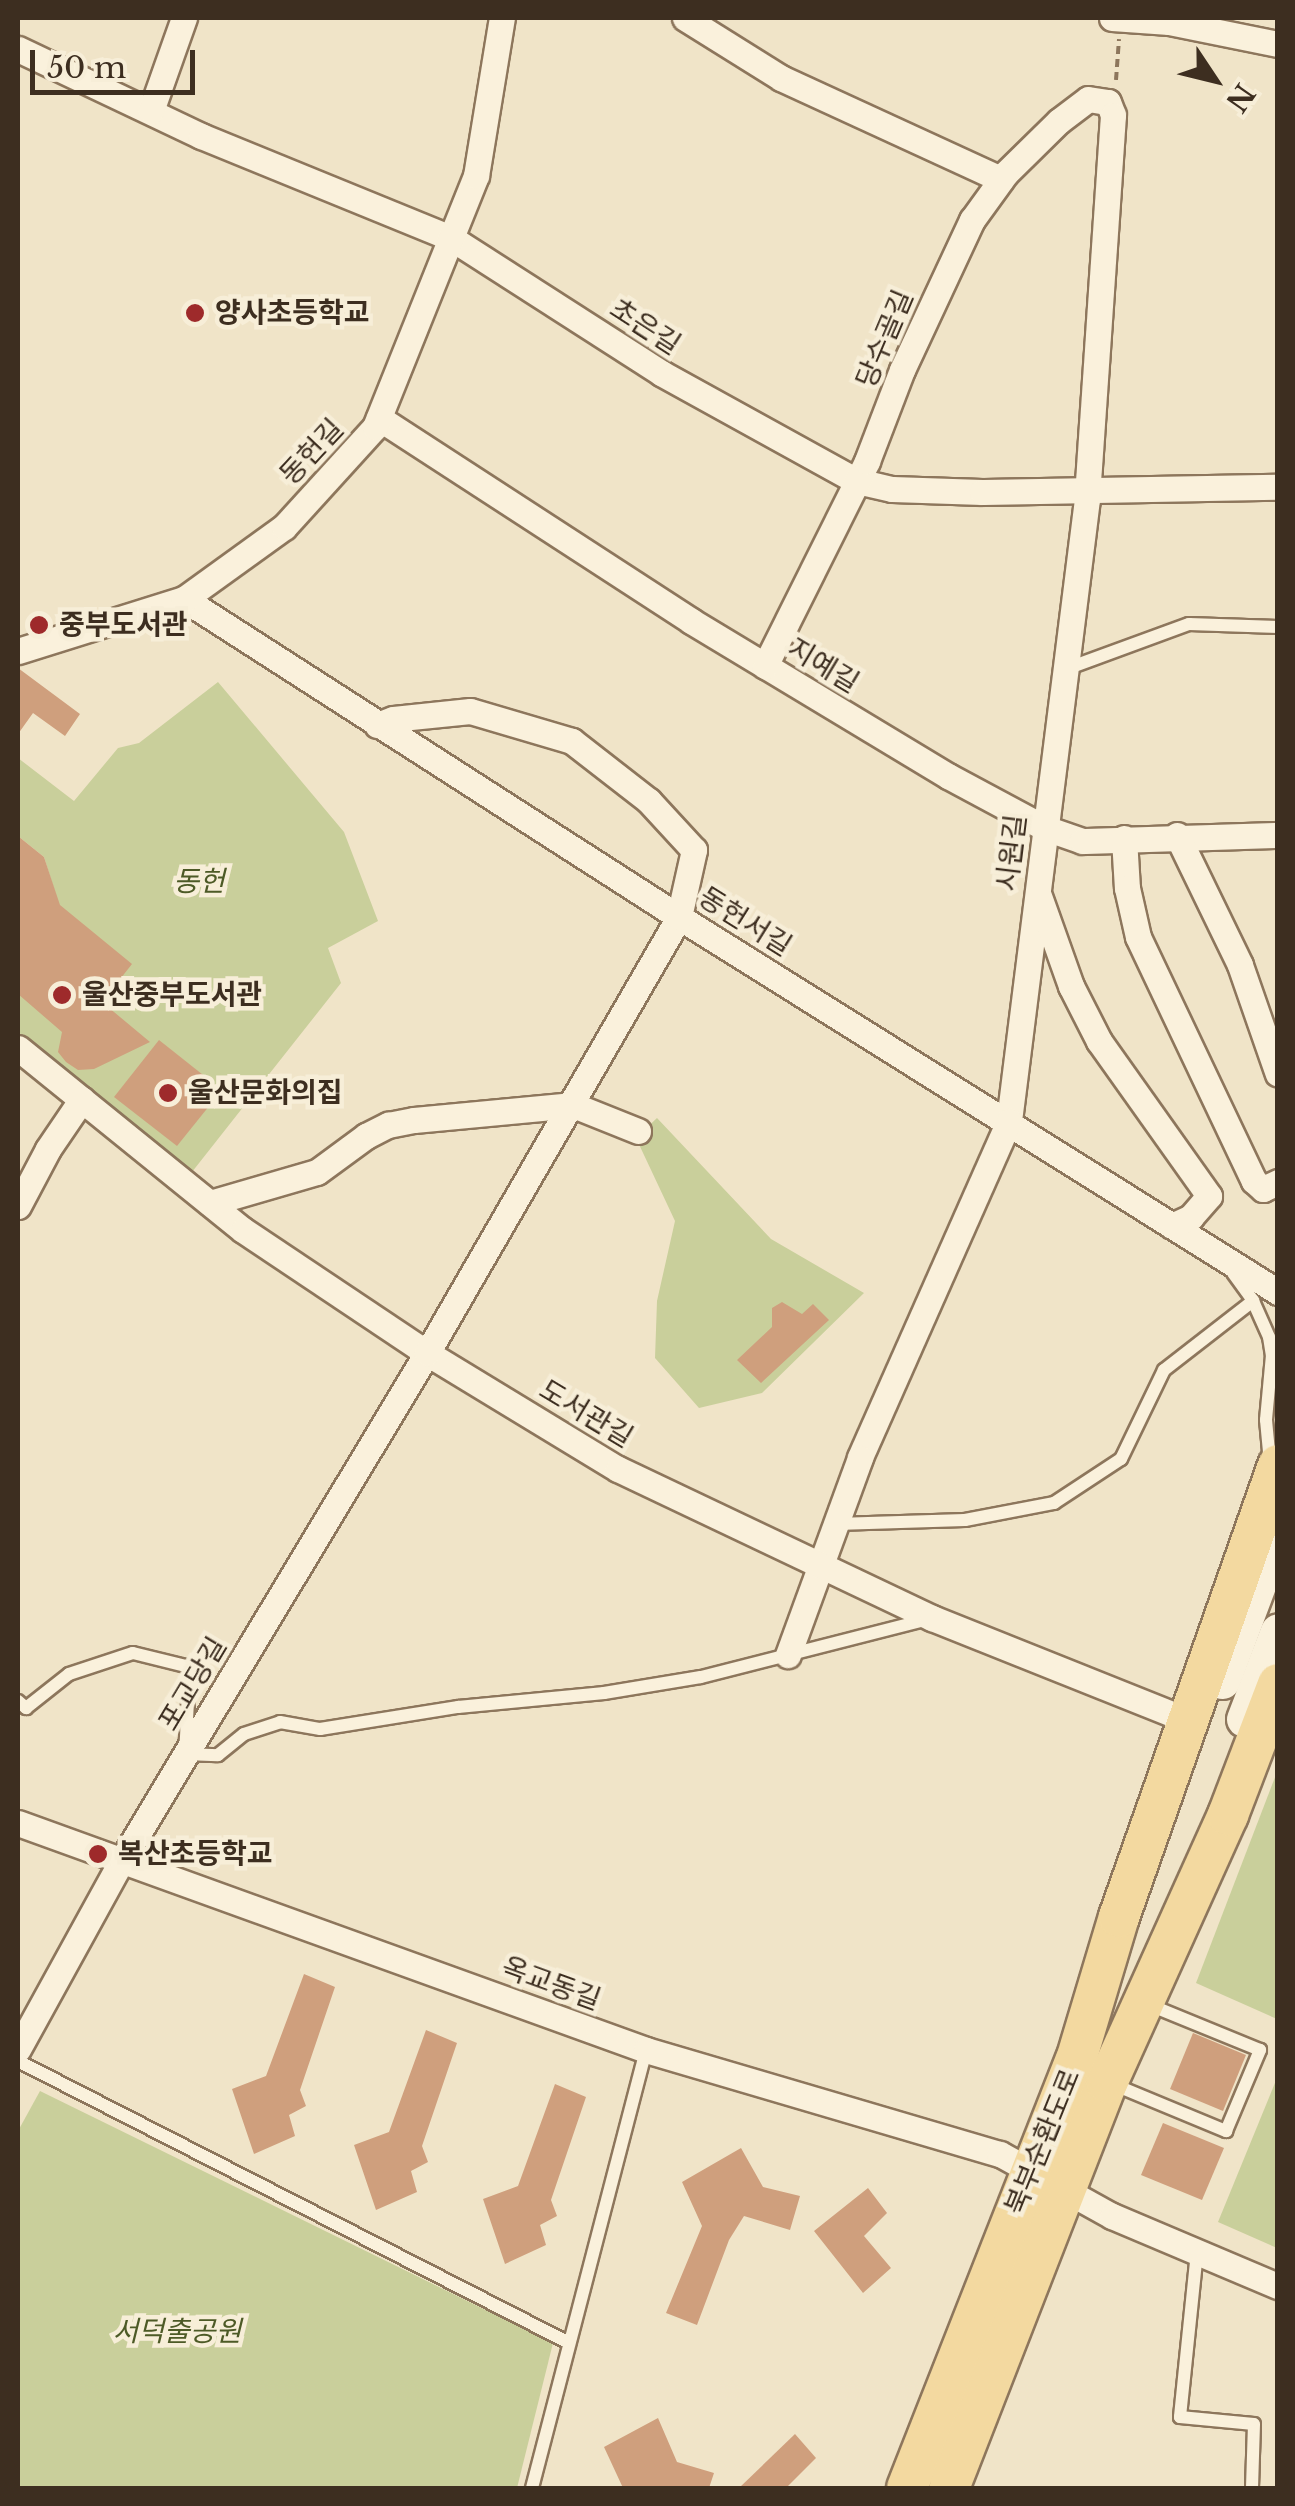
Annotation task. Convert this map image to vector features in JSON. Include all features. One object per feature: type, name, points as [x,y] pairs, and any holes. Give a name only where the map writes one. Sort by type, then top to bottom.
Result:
[{"type":"main road","points":[[1098,2072],[1119,1917],[1273,1478]]},
{"type":"main road","points":[[1196,1801],[1278,1532]]},
{"type":"main road","points":[[1196,1801],[1278,1632]]},
{"type":"main road","points":[[1098,2072],[1145,2003],[1228,1815],[1278,1684]]},
{"type":"main road","name":"북부순환도로","points":[[949,2488],[1066,2191],[1098,2072],[1196,1801]]},
{"type":"main road","name":"북부순환도로","points":[[907,2488],[1032,2169],[1098,2072]]},
{"type":"street","points":[[150,111],[184,18]]},
{"type":"street","name":"동헌길","points":[[18,650],[184,599],[284,526],[375,428],[476,176],[502,18]]},
{"type":"street","points":[[685,18],[780,78],[1001,180]]},
{"type":"street","points":[[1118,18],[1168,22],[1278,44]]},
{"type":"street","name":"초은길","points":[[18,49],[150,111],[451,238],[660,373],[857,481],[892,489],[1278,488]]},
{"type":"street","name":"당수골길","points":[[764,666],[857,481],[972,220],[1001,180],[1088,99],[1108,102],[1113,115]]},
{"type":"street","name":"시원길","points":[[788,1654],[912,1333],[1008,1120],[1088,490],[1113,115]]},
{"type":"street","name":"지예길","points":[[379,418],[764,666],[948,776],[1045,828],[1082,841],[1177,835],[1278,835]]},
{"type":"street","name":"동헌서길","points":[[184,599],[679,917],[1210,1250],[1265,1296]]},
{"type":"street","name":"포교당길","points":[[18,2049],[122,1860],[427,1353],[679,917],[694,850],[650,801],[572,741],[470,711],[393,719],[377,725]]},
{"type":"street","points":[[1177,835],[1240,966],[1278,1074]]},
{"type":"street","points":[[1124,838],[1127,888],[1138,937],[1254,1181],[1264,1189],[1278,1182]]},
{"type":"street","points":[[1037,892],[1071,986],[1099,1042],[1209,1196],[1191,1217],[1172,1226]]},
{"type":"street","name":"도서관길","points":[[18,1048],[210,1203],[427,1353],[618,1469],[932,1618],[1188,1720]]},
{"type":"street","points":[[18,1206],[48,1149],[82,1100]]},
{"type":"street","points":[[210,1203],[316,1172],[388,1125],[573,1105],[638,1131]]},
{"type":"street","name":"옥교동길","points":[[18,1824],[646,2050],[1000,2154],[1112,2216],[1278,2286]]},
{"type":"lane","points":[[1066,668],[1189,624],[1278,627]]},
{"type":"lane","points":[[836,1524],[965,1520],[1054,1503],[1121,1459],[1164,1370],[1265,1296],[1272,1355],[1266,1420],[1273,1478]]},
{"type":"lane","points":[[18,1701],[26,1708],[69,1674],[132,1652],[190,1667],[186,1754],[218,1755],[244,1734],[280,1722],[320,1729],[458,1707],[604,1694],[701,1677],[932,1618]]},
{"type":"lane","points":[[1098,2072],[1226,2131],[1260,2050],[1145,2003]]},
{"type":"lane","points":[[532,2488],[646,2050]]},
{"type":"lane","points":[[18,2061],[569,2343]]},
{"type":"lane","points":[[1197,2252],[1180,2417],[1254,2424],[1252,2488]]},
{"type":"path","points":[[1113,115],[1118,18]]},
{"type":"green space","name":"동헌","points":[[218,682],[344,832],[378,921],[328,948],[341,983],[192,1172],[18,1032],[18,942],[56,895],[44,857],[18,836],[18,758],[74,801],[118,748],[139,743]]},
{"type":"green space","points":[[657,1118],[771,1239],[864,1293],[762,1393],[699,1408],[655,1358],[657,1301],[675,1221],[636,1138]]},
{"type":"green space","points":[[1277,1772],[1277,2019],[1196,1983]]},
{"type":"green space","points":[[1277,2078],[1277,2248],[1218,2222]]},
{"type":"green space","name":"서덕출공원","points":[[40,2091],[553,2343],[517,2488],[18,2488],[18,2131]]},
{"type":"building","points":[[18,668],[80,714],[65,736],[33,713],[18,734]]},
{"type":"building","points":[[18,836],[44,857],[60,905],[132,964],[102,1002],[150,1042],[94,1069],[78,1070],[66,1062],[58,1052],[62,1032],[18,994]]},
{"type":"building","name":"울산문화의집","points":[[159,1040],[222,1090],[177,1146],[114,1097]]},
{"type":"building","points":[[782,1302],[802,1314],[813,1304],[829,1320],[761,1383],[737,1360],[772,1327],[772,1308]]},
{"type":"building","points":[[304,1974],[335,1987],[300,2090],[306,2106],[289,2115],[295,2136],[254,2154],[232,2089],[266,2076]]},
{"type":"building","points":[[426,2030],[457,2043],[422,2146],[428,2162],[411,2171],[417,2192],[376,2210],[354,2145],[389,2132]]},
{"type":"building","points":[[1193,2033],[1246,2055],[1223,2111],[1170,2089]]},
{"type":"building","points":[[555,2084],[586,2097],[551,2200],[557,2216],[540,2225],[546,2245],[505,2264],[483,2199],[518,2186]]},
{"type":"building","points":[[1163,2123],[1224,2148],[1202,2200],[1141,2175]]},
{"type":"building","points":[[741,2148],[763,2187],[800,2196],[790,2230],[744,2216],[729,2240],[697,2325],[666,2313],[702,2226],[682,2182]]},
{"type":"building","points":[[868,2188],[887,2213],[864,2236],[891,2268],[863,2293],[814,2231]]},
{"type":"building","points":[[658,2418],[677,2462],[714,2473],[709,2488],[623,2488],[604,2447]]},
{"type":"building","points":[[795,2434],[816,2458],[786,2488],[739,2488]]},
{"type":"place","name":"양사초등학교","points":[[195,313]]},
{"type":"place","name":"중부도서관","points":[[39,625]]},
{"type":"place","name":"울산중부도서관","points":[[62,995]]},
{"type":"place","name":"울산문화의집","points":[[168,1093]]},
{"type":"place","name":"복산초등학교","points":[[98,1854]]}]
